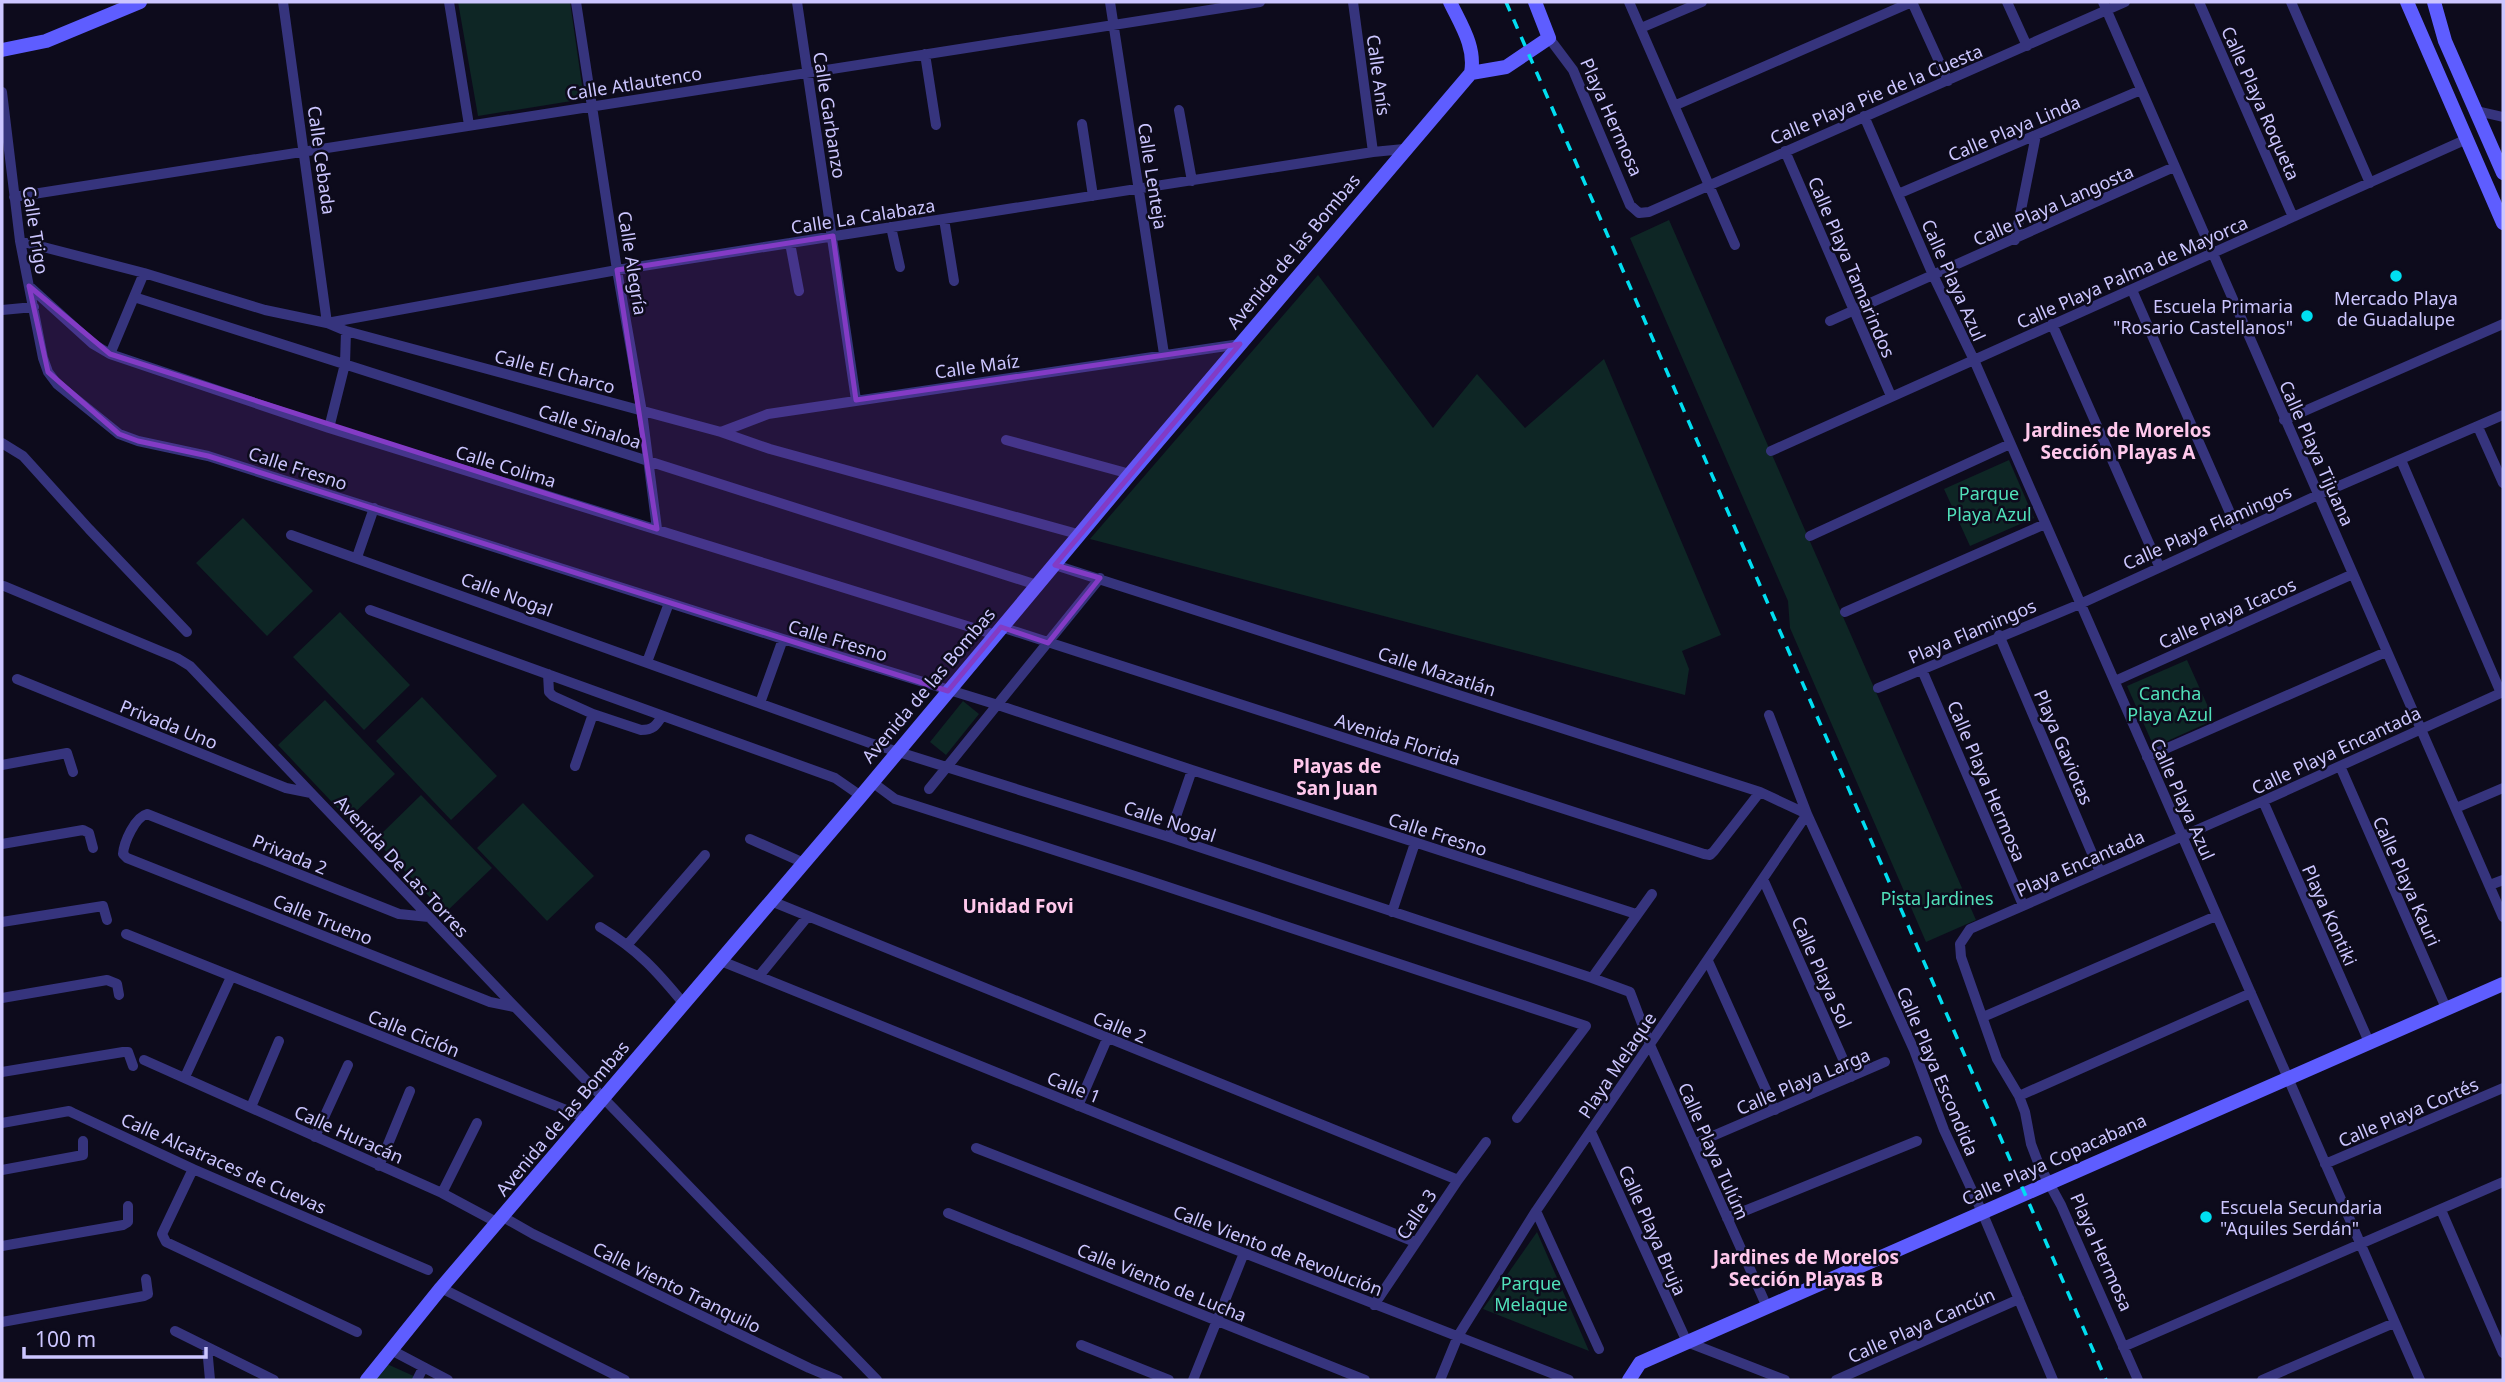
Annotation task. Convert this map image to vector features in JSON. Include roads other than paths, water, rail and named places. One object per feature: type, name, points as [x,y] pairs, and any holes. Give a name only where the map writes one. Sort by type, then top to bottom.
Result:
[{"type":"main road","points":[[2,50],[46,41],[140,2]]},
{"type":"main road","points":[[1450,2],[1471,47],[1471,73],[1506,67],[1549,38]]},
{"type":"main road","name":"Playa Hermosa","points":[[1535,2],[1549,38]]},
{"type":"main road","points":[[2407,2],[2503,223]]},
{"type":"main road","points":[[2434,2],[2445,41],[2503,173]]},
{"type":"main road","name":"Avenida de las Bombas","points":[[367,1380],[441,1288],[861,796],[1404,149],[1471,73]]},
{"type":"main road","name":"Calle Playa Copacabana","points":[[1629,1380],[1640,1363],[2503,984]]},
{"type":"street","name":"Calle Cebada","points":[[283,2],[327,323]]},
{"type":"street","points":[[449,2],[469,125]]},
{"type":"street","name":"Calle Alegría","points":[[576,2],[617,270],[642,412],[657,529]]},
{"type":"street","name":"Calle Garbanzo","points":[[797,2],[856,400]]},
{"type":"street","name":"Calle Lenteja","points":[[1110,2],[1164,354]]},
{"type":"street","name":"Calle Atlautenco","points":[[14,197],[1260,2]]},
{"type":"street","name":"Calle Anís","points":[[1353,2],[1374,152]]},
{"type":"street","points":[[1629,2],[1735,245]]},
{"type":"street","points":[[1641,28],[1702,2]]},
{"type":"street","points":[[1676,105],[1912,2],[1948,81]]},
{"type":"street","points":[[2007,2],[2026,46]]},
{"type":"street","name":"Calle Playa Pie de la Cuesta","points":[[1639,213],[1649,212],[1948,81],[2026,46],[2104,6],[2125,2]]},
{"type":"street","name":"Calle Playa Roqueta","points":[[2199,2],[2293,217]]},
{"type":"street","points":[[2291,2],[2370,183]]},
{"type":"street","name":"Calle Playa Tijuana","points":[[2104,6],[2503,917]]},
{"type":"street","name":"Playa Hermosa","points":[[1549,38],[1573,70],[1630,205],[1639,213]]},
{"type":"street","points":[[925,54],[936,125]]},
{"type":"street","name":"Calle Playa Linda","points":[[1898,194],[2141,90]]},
{"type":"street","name":"Calle Trigo","points":[[2,92],[5,150],[20,241],[48,372]]},
{"type":"street","points":[[1179,110],[1192,181]]},
{"type":"street","points":[[2477,111],[2503,117]]},
{"type":"street","name":"Calle Playa Azul","points":[[1864,116],[1933,275],[1974,360],[2420,1380]]},
{"type":"street","points":[[1082,124],[1093,196]]},
{"type":"street","points":[[2015,240],[2036,135]]},
{"type":"street","name":"Calle Playa Palma de Mayorca","points":[[1771,451],[2467,139]]},
{"type":"street","name":"Calle La Calabaza","points":[[327,323],[617,270],[1404,149]]},
{"type":"street","name":"Calle Playa Tamarindos","points":[[1785,151],[1891,396]]},
{"type":"street","name":"Calle Playa Langosta","points":[[1829,321],[2174,167]]},
{"type":"street","points":[[944,219],[954,281]]},
{"type":"street","points":[[891,228],[900,267]]},
{"type":"street","name":"Calle El Charco","points":[[20,241],[144,273],[265,310],[327,323],[346,331],[721,432],[770,449],[1081,535]]},
{"type":"street","points":[[790,243],[799,291]]},
{"type":"street","points":[[110,354],[144,273]]},
{"type":"street","name":"Calle Colima","points":[[29,286],[93,344],[110,354],[329,428],[998,631]]},
{"type":"street","points":[[2132,290],[2238,531]]},
{"type":"street","name":"Calle Sinaloa","points":[[134,297],[1037,585]]},
{"type":"street","points":[[2,310],[33,307]]},
{"type":"street","points":[[2052,324],[2159,566]]},
{"type":"street","points":[[2284,420],[2503,324]]},
{"type":"street","points":[[329,428],[345,364],[346,331]]},
{"type":"street","name":"Calle Maíz","points":[[721,432],[768,414],[1240,344]]},
{"type":"street","name":"Calle Fresno","points":[[48,372],[57,384],[119,434],[138,441],[208,456],[998,705],[1636,914]]},
{"type":"street","name":"Calle Playa Flamingos","points":[[2080,604],[2159,566],[2503,415]]},
{"type":"street","points":[[2478,427],[2503,483]]},
{"type":"street","points":[[1006,440],[1130,474]]},
{"type":"street","points":[[2,443],[23,456],[187,632]]},
{"type":"street","points":[[1810,536],[2010,444]]},
{"type":"street","points":[[2401,460],[2502,692]]},
{"type":"street","points":[[357,557],[374,508]]},
{"type":"street","points":[[1844,612],[2045,524]]},
{"type":"street","name":"Calle Nogal","points":[[291,535],[870,743],[1169,837],[1630,992],[1650,1045]]},
{"type":"street","name":"Calle Mazatlán","points":[[1055,565],[1760,792],[1807,814]]},
{"type":"street","name":"Calle Playa Icacos","points":[[2115,681],[2353,574]]},
{"type":"street","points":[[929,789],[1100,578]]},
{"type":"street","name":"Avenida De Las Torres","points":[[4,586],[177,658],[190,667],[514,1007],[877,1380]]},
{"type":"street","points":[[647,662],[669,603]]},
{"type":"street","name":"Playa Flamingos","points":[[1878,688],[1999,635],[2080,604]]},
{"type":"street","points":[[370,610],[835,778],[861,796]]},
{"type":"street","name":"Avenida Florida","points":[[998,631],[1048,643],[1704,854],[1710,855],[1714,852],[1760,792]]},
{"type":"street","name":"Playa Gaviotas","points":[[1999,635],[2100,872]]},
{"type":"street","points":[[760,703],[783,639]]},
{"type":"street","points":[[2147,757],[2386,652]]},
{"type":"street","name":"Calle Playa Hermosa","points":[[1922,670],[2023,905]]},
{"type":"street","points":[[548,674],[548,688],[552,696],[593,714],[649,730],[655,727],[663,716]]},
{"type":"street","name":"Privada Uno","points":[[17,679],[286,788],[312,793]]},
{"type":"street","name":"Calle Playa Encantada","points":[[2182,835],[2502,692]]},
{"type":"street","points":[[575,766],[593,714]]},
{"type":"street","name":"Calle Playa Escondida","points":[[1769,715],[1807,814],[1914,1050],[1944,1130],[2053,1380]]},
{"type":"street","points":[[2,765],[67,753],[73,772]]},
{"type":"street","name":"Calle Playa Kauri","points":[[2340,766],[2446,1008]]},
{"type":"street","points":[[1169,837],[1192,770]]},
{"type":"street","points":[[872,782],[895,799],[1586,1026],[1517,1118]]},
{"type":"street","points":[[2456,808],[2503,788]]},
{"type":"street","name":"Playa Kontiki","points":[[2263,801],[2369,1042]]},
{"type":"street","name":"Privada 2","points":[[123,853],[141,815],[147,814],[399,914],[429,917]]},
{"type":"street","name":"Playa Melaque","points":[[1440,1380],[1458,1336],[1536,1211],[1807,814]]},
{"type":"street","points":[[2,844],[83,830],[89,833],[93,848]]},
{"type":"street","name":"Playa Encantada","points":[[1960,944],[1970,929],[2182,835]]},
{"type":"street","points":[[750,839],[804,863]]},
{"type":"street","points":[[1392,912],[1415,843]]},
{"type":"street","name":"Calle Trueno","points":[[123,853],[127,858],[477,997],[514,1007]]},
{"type":"street","points":[[628,944],[705,855]]},
{"type":"street","name":"Calle Playa Sol","points":[[1763,879],[1852,1077]]},
{"type":"street","points":[[2490,885],[2503,880]]},
{"type":"street","points":[[1592,978],[1652,894]]},
{"type":"street","name":"Calle 2","points":[[771,901],[1458,1180]]},
{"type":"street","points":[[2,922],[103,906],[107,920]]},
{"type":"street","points":[[760,976],[808,916]]},
{"type":"street","points":[[1983,1017],[2216,916]]},
{"type":"street","points":[[600,927],[628,944],[653,966],[684,1004]]},
{"type":"street","name":"Calle Ciclón","points":[[125,934],[586,1118]]},
{"type":"street","name":"Playa Hermosa","points":[[1960,944],[1961,957],[1997,1059],[2019,1096],[2025,1112],[2031,1144],[2061,1205],[2138,1380]]},
{"type":"street","name":"Calle 1","points":[[721,961],[1415,1242]]},
{"type":"street","points":[[1708,961],[1775,1110]]},
{"type":"street","points":[[185,1077],[231,977]]},
{"type":"street","points":[[2,998],[107,980],[117,984],[119,995]]},
{"type":"street","points":[[2019,1096],[2251,993]]},
{"type":"street","points":[[1078,1106],[1107,1039]]},
{"type":"street","points":[[251,1107],[279,1041]]},
{"type":"street","name":"Calle Playa Tulúm","points":[[1650,1045],[1767,1307]]},
{"type":"street","points":[[2,1072],[122,1052],[128,1052],[133,1066]]},
{"type":"street","name":"Calle Huracán","points":[[145,1060],[501,1220]]},
{"type":"street","name":"Calle Playa Larga","points":[[1694,1144],[1885,1062]]},
{"type":"street","points":[[315,1137],[348,1065]]},
{"type":"street","name":"Calle Playa Cortés","points":[[2325,1164],[2503,1088]]},
{"type":"street","points":[[379,1166],[410,1091]]},
{"type":"street","name":"Calle Alcatraces de Cuevas","points":[[2,1123],[69,1111],[193,1169],[428,1270]]},
{"type":"street","points":[[442,1193],[477,1123]]},
{"type":"street","name":"Calle Playa Bruja","points":[[1591,1132],[1687,1342]]},
{"type":"street","points":[[2,1170],[83,1155],[83,1141]]},
{"type":"street","points":[[1727,1218],[1917,1141]]},
{"type":"street","name":"Calle 3","points":[[1374,1304],[1486,1142]]},
{"type":"street","name":"Calle Viento de Revolución","points":[[975,1148],[1569,1380]]},
{"type":"street","points":[[193,1169],[162,1234],[166,1242],[356,1332]]},
{"type":"street","points":[[2123,1347],[2503,1182]]},
{"type":"street","points":[[2,1246],[123,1225],[130,1217],[128,1206]]},
{"type":"street","points":[[2441,1210],[2503,1353]]},
{"type":"street","points":[[1536,1211],[1600,1349]]},
{"type":"street","name":"Calle Viento de Lucha","points":[[947,1213],[1365,1380]]},
{"type":"street","name":"Calle Viento Tranquilo","points":[[501,1220],[838,1380]]},
{"type":"street","points":[[1193,1380],[1244,1254]]},
{"type":"street","points":[[2,1322],[144,1296],[148,1294],[146,1279]]},
{"type":"street","points":[[441,1288],[625,1380]]},
{"type":"street","name":"Calle Playa Cancún","points":[[1836,1380],[2019,1299]]},
{"type":"street","points":[[2262,1380],[2394,1323]]},
{"type":"street","points":[[175,1331],[274,1380]]},
{"type":"street","points":[[1687,1342],[1786,1380]]},
{"type":"street","points":[[1081,1345],[1169,1380]]},
{"type":"street","points":[[207,1348],[210,1380]]},
{"type":"street","points":[[393,1350],[448,1380]]},
{"type":"street","points":[[417,1380],[423,1368]]},
{"type":"railway","points":[[1506,2],[2106,1380]]},
{"type":"place","name":"Mercado Playa de Guadalupe","points":[[2396,276]]},
{"type":"place","name":"Escuela Primaria \"Rosario Castellanos\"","points":[[2307,316]]},
{"type":"place","name":"Escuela Secundaria \"Aquiles Serdán\"","points":[[2206,1217]]},
{"type":"district","name":"Jardines de Morelos Sección Playas A","points":[[2118,441]]},
{"type":"district","name":"Playas de San Juan","points":[[1337,777]]},
{"type":"district","name":"Unidad Fovi","points":[[1018,906]]},
{"type":"district","name":"Jardines de Morelos Sección Playas B","points":[[1806,1268]]},
{"type":"park label","name":"Parque Playa Azul","points":[[1989,503]]},
{"type":"park label","name":"Cancha Playa Azul","points":[[2170,703]]},
{"type":"park label","name":"Pista Jardines","points":[[1937,898]]},
{"type":"park label","name":"Parque Melaque","points":[[1531,1293]]}]
